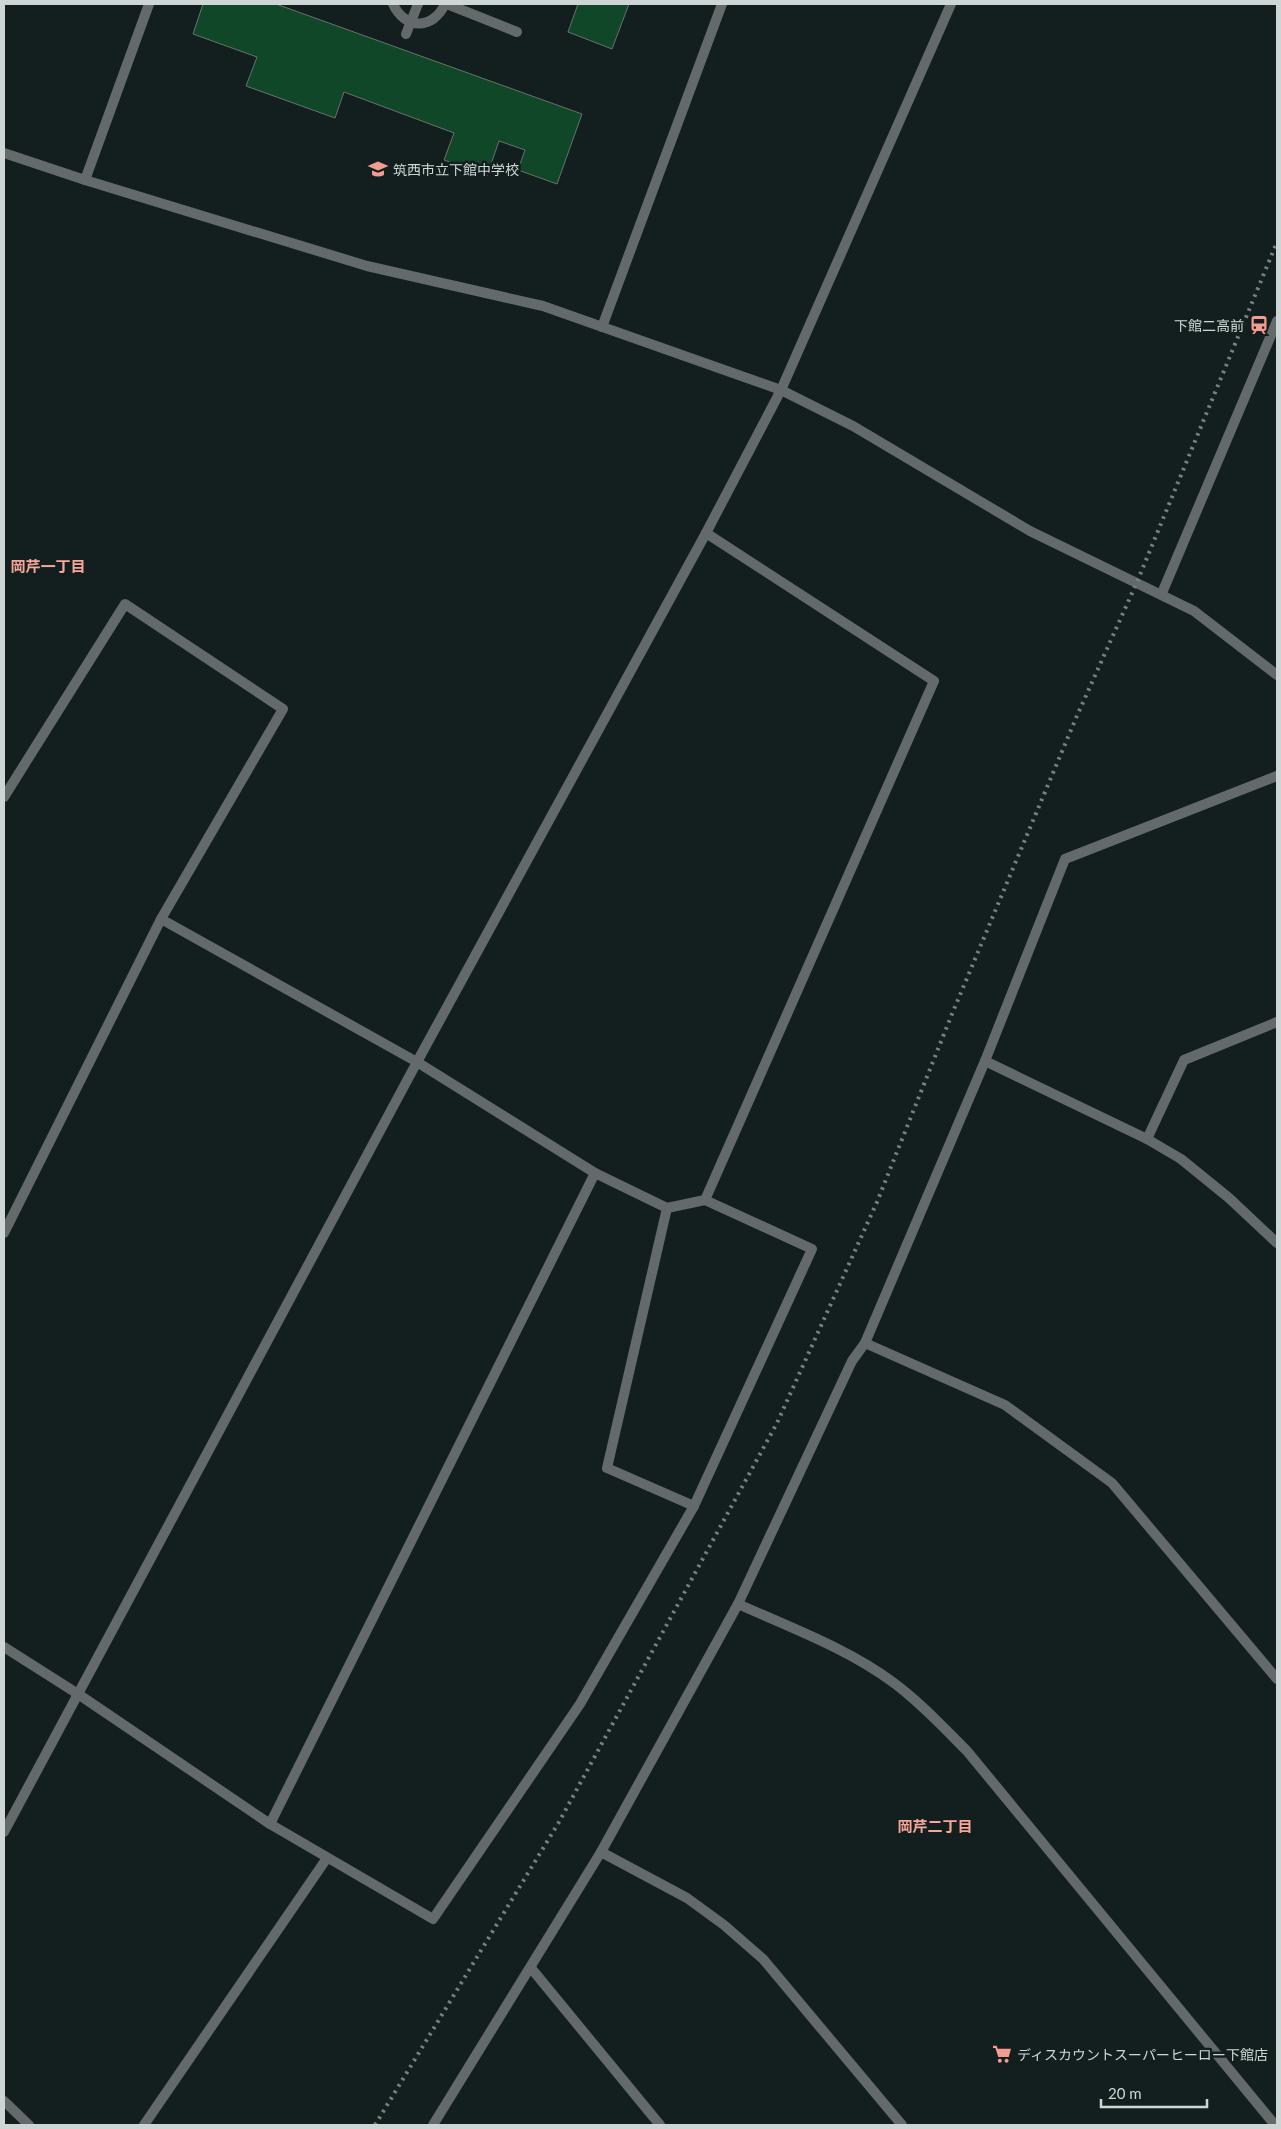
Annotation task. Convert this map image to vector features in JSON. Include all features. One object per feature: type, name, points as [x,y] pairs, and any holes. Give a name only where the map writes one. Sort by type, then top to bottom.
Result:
[{"type":"street","points":[[85,180],[149,4]]},
{"type":"street","points":[[393,4],[397,12],[410,22],[419,24],[428,22],[436,18],[446,4],[517,32]]},
{"type":"street","points":[[406,34],[418,4]]},
{"type":"street","points":[[602,327],[722,4]]},
{"type":"street","points":[[4,1832],[417,1062],[706,533],[781,390],[951,4]]},
{"type":"street","points":[[4,153],[85,180],[367,266],[543,306],[781,390],[853,426],[1030,531],[1194,611],[1277,675]]},
{"type":"street","points":[[1162,594],[1277,321]]},
{"type":"street","points":[[705,1200],[934,681],[706,533]]},
{"type":"street","points":[[4,797],[125,604],[283,709],[161,919],[4,1233]]},
{"type":"street","points":[[433,2125],[601,1852],[738,1604],[852,1361],[865,1343],[985,1061],[1065,860],[1277,776]]},
{"type":"street","points":[[4,1647],[78,1694],[270,1824],[433,1919],[580,1704],[694,1506],[812,1249],[705,1200],[666,1208],[595,1173],[417,1062],[161,919]]},
{"type":"street","points":[[1147,1139],[1184,1060],[1277,1022]]},
{"type":"street","points":[[985,1061],[1147,1139],[1181,1159],[1229,1198],[1277,1243]]},
{"type":"street","points":[[270,1824],[595,1173]]},
{"type":"street","points":[[666,1208],[607,1468],[694,1506]]},
{"type":"street","points":[[865,1343],[1005,1405],[1112,1483],[1277,1678]]},
{"type":"street","points":[[738,1604],[834,1646],[894,1683],[932,1716],[967,1751],[1275,2125]]},
{"type":"street","points":[[601,1852],[687,1898],[724,1925],[763,1959],[902,2125]]},
{"type":"street","points":[[144,2125],[327,1858]]},
{"type":"street","points":[[531,1968],[660,2125]]},
{"type":"street","points":[[4,2100],[30,2125]]},
{"type":"building","points":[[203,4],[276,4],[582,114],[557,184],[518,170],[525,150],[499,141],[487,176],[444,160],[454,133],[344,92],[335,118],[246,86],[257,57],[193,34]]},
{"type":"building","points":[[578,4],[629,4],[612,49],[568,32]]},
{"type":"railway","points":[[375,2125],[559,1822],[777,1423],[877,1202],[952,1014],[1076,718],[1137,582],[1277,242]]},
{"type":"place","name":"筑西市立下館中学校","points":[[378,169]]},
{"type":"place","name":"下館二高前","points":[[1259,325]]},
{"type":"place","name":"ディスカウントスーパーヒーロー下館店","points":[[1002,2054]]},
{"type":"district","name":"岡芹一丁目","points":[[48,566]]},
{"type":"district","name":"岡芹二丁目","points":[[935,1826]]}]
